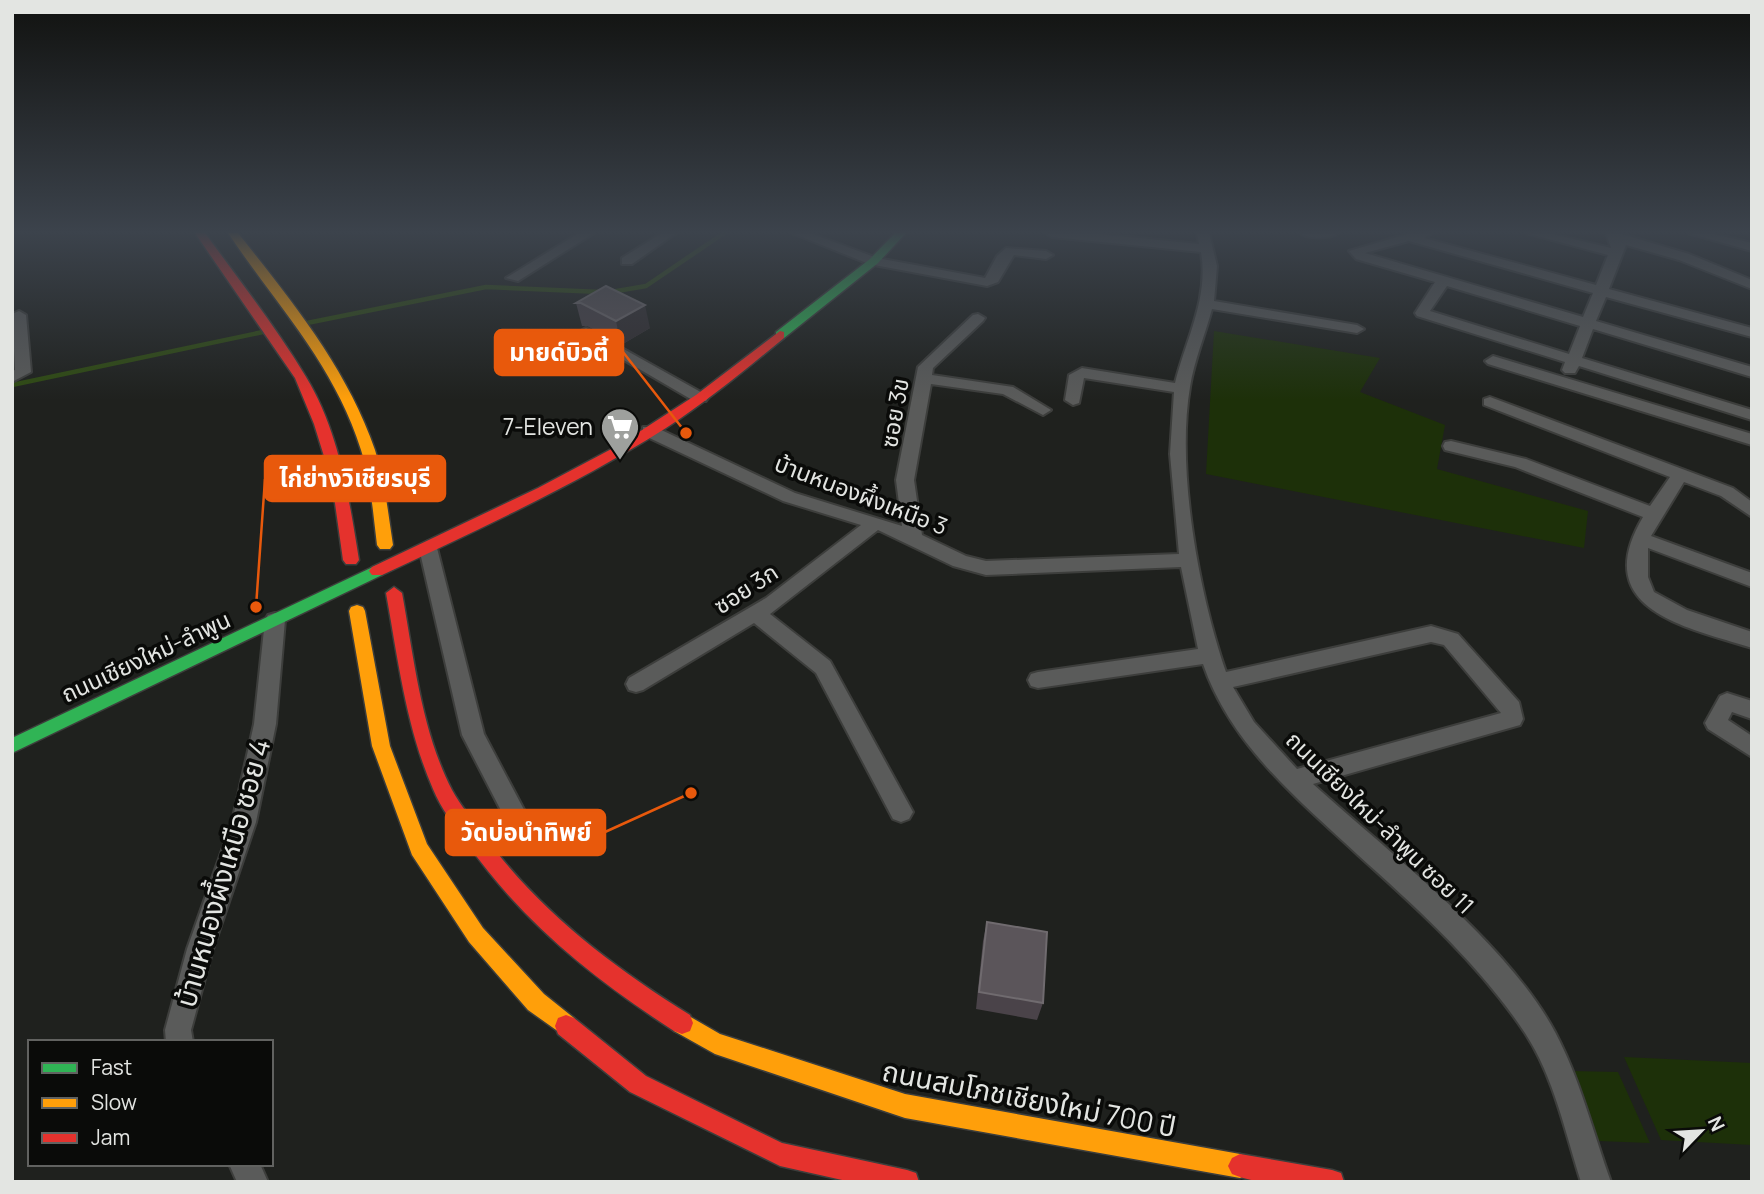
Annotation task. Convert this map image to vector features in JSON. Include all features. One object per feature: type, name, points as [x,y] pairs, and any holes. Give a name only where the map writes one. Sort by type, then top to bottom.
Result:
[{"type":"main road","points":[[239,289],[301,378],[321,424],[340,482],[351,560]]},
{"type":"main road","points":[[275,289],[326,356],[366,442],[385,545]]},
{"type":"main road","name":"ถนนเชียงใหม่-ลำพูน","points":[[12,746],[539,494],[649,431],[700,398],[839,289]]},
{"type":"main road","name":"ถนนสมโภชเชียงใหม่ 700 ปี","points":[[394,593],[412,691],[442,790],[492,866],[562,940],[631,991],[715,1043],[905,1106],[1332,1182]]},
{"type":"main road","points":[[358,611],[381,746],[419,849],[476,935],[536,1002],[638,1084],[780,1154],[907,1182]]},
{"type":"street","name":"ถนนเชียงใหม่-ลำพูน ซอย 11","points":[[1207,289],[1182,389],[1177,456],[1191,560],[1210,654],[1219,682],[1261,744],[1293,780],[1452,928],[1536,1025],[1550,1053],[1596,1182]]},
{"type":"street","points":[[1438,289],[1422,313],[1752,415]]},
{"type":"street","points":[[1469,289],[1752,372]]},
{"type":"street","points":[[1595,289],[1752,333]]},
{"type":"street","points":[[1566,383],[1600,290]]},
{"type":"street","points":[[1204,304],[1357,330]]},
{"type":"street","points":[[12,377],[23,372],[19,315]]},
{"type":"street","name":"ซอย 3ข","points":[[913,537],[905,480],[926,367],[978,318]]},
{"type":"street","points":[[586,332],[700,398]]},
{"type":"street","points":[[1493,361],[1752,440]]},
{"type":"street","points":[[1073,400],[1075,382],[1082,373],[1182,389]]},
{"type":"street","points":[[924,378],[999,388],[1042,410]]},
{"type":"street","points":[[1490,402],[1727,492],[1752,510]]},
{"type":"street","name":"บ้านหนองผึ้งเหนือ 3","points":[[649,431],[789,497],[875,523],[913,537],[960,561],[986,568],[1020,569],[1191,560]]},
{"type":"street","points":[[1451,446],[1520,463],[1655,515]]},
{"type":"street","points":[[1680,474],[1641,540],[1637,558],[1646,596],[1678,614],[1752,640]]},
{"type":"street","name":"ซอย 3ก","points":[[636,684],[755,614],[875,523]]},
{"type":"street","points":[[1641,540],[1752,580]]},
{"type":"street","points":[[428,548],[473,735],[518,821]]},
{"type":"street","points":[[755,614],[823,667],[901,812]]},
{"type":"street","name":"บ้านหนองผึ้งเหนือ ซอย 4","points":[[180,1040],[178,1030],[200,949],[244,822],[265,724],[275,620]]},
{"type":"street","points":[[1219,682],[1431,634],[1451,639],[1512,708],[1512,719],[1293,780]]},
{"type":"street","points":[[1038,680],[1210,654]]},
{"type":"street","points":[[1752,710],[1727,702],[1716,723],[1752,748]]},
{"type":"street","points":[[245,1166],[253,1182]]},
{"type":"green space","points":[[1214,331],[1380,358],[1360,392],[1445,425],[1437,469],[1588,511],[1584,548],[1206,474]]},
{"type":"green space","points":[[1624,1057],[1752,1063],[1752,1145],[1661,1140]]},
{"type":"green space","points":[[1570,1071],[1618,1072],[1650,1143],[1599,1141]]},
{"type":"building","points":[[601,289],[612,289],[645,305],[616,321],[576,303]]},
{"type":"building","points":[[987,922],[1047,932],[1043,1003],[979,992]]},
{"type":"waterway","points":[[307,323],[477,289]]},
{"type":"waterway","points":[[526,289],[601,292]]},
{"type":"waterway","points":[[611,292],[630,289]]},
{"type":"waterway","points":[[12,385],[263,332]]},
{"type":"traffic: fast","points":[[780,335],[839,289]]},
{"type":"traffic: fast","points":[[12,746],[377,571]]},
{"type":"traffic: slow","points":[[276,289],[328,363],[357,420],[371,462],[385,545]]},
{"type":"traffic: slow","points":[[357,611],[381,746],[419,849],[476,935],[536,1002],[566,1026]]},
{"type":"traffic: slow","points":[[682,1023],[715,1043],[905,1106],[1240,1166]]},
{"type":"traffic: jam","points":[[239,289],[301,378],[321,424],[339,482],[351,560]]},
{"type":"traffic: jam","points":[[377,571],[543,492],[624,448],[701,398],[780,335]]},
{"type":"traffic: jam","points":[[394,593],[425,742],[450,804],[490,860],[538,914],[591,961],[682,1023]]},
{"type":"traffic: jam","points":[[566,1026],[638,1084],[780,1154],[907,1182]]},
{"type":"traffic: jam","points":[[1240,1166],[1332,1182]]},
{"type":"place","name":"มายด์บิวตี้","points":[[686,433]]},
{"type":"place","name":"7-Eleven","points":[[620,461]]},
{"type":"place","name":"ไก่ย่างวิเชียรบุรี","points":[[256,607]]},
{"type":"place","name":"วัดบ่อนำทิพย์","points":[[691,793]]}]
